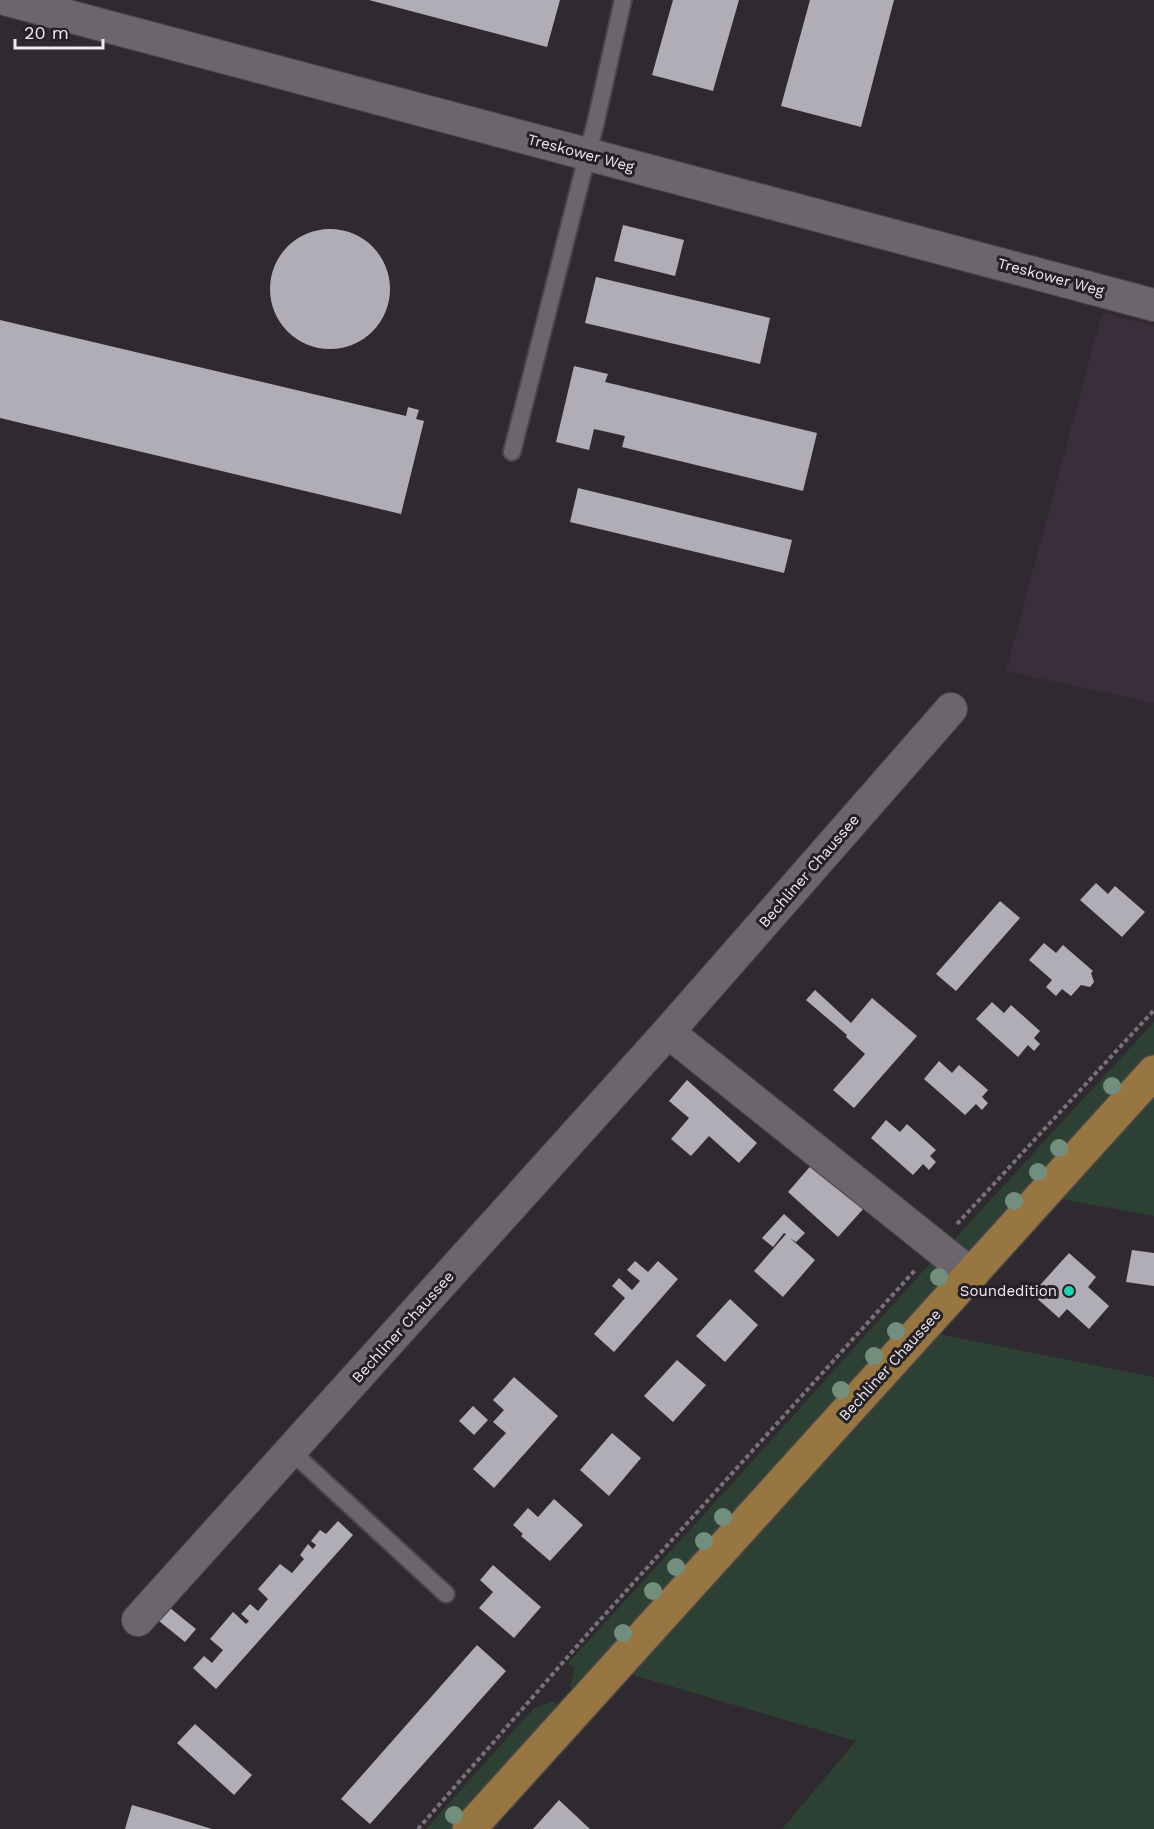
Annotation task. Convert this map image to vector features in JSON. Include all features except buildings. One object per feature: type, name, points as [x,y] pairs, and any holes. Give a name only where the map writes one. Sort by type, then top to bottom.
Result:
[{"type":"main road","name":"Bechliner Chaussee","points":[[469,1829],[1154,1072]]},
{"type":"street","name":"Treskower Weg","points":[[8,0],[1154,305]]},
{"type":"street","name":"Bechliner Chaussee","points":[[138,1620],[668,1032],[951,709]]},
{"type":"street","points":[[668,1032],[972,1275]]},
{"type":"lane","points":[[512,453],[623,0]]},
{"type":"lane","points":[[291,1451],[446,1594]]},
{"type":"path","points":[[418,1829],[591,1630],[936,1246],[1154,1010]]},
{"type":"shaded area","points":[[1102,313],[1154,326],[1154,703],[1006,671]]},
{"type":"green space","points":[[1154,1022],[1154,1056],[970,1260],[949,1245]]},
{"type":"green space","points":[[1154,1089],[1154,1216],[1056,1198]]},
{"type":"green space","points":[[932,1261],[949,1274],[580,1688],[573,1690],[570,1686],[575,1669],[568,1663]]},
{"type":"green space","points":[[927,1332],[1154,1377],[1154,1829],[782,1829],[856,1741],[623,1672]]},
{"type":"green space","points":[[553,1701],[560,1711],[453,1829],[426,1829],[533,1709]]},
{"type":"place","name":"Soundedition","points":[[1069,1291]]}]
